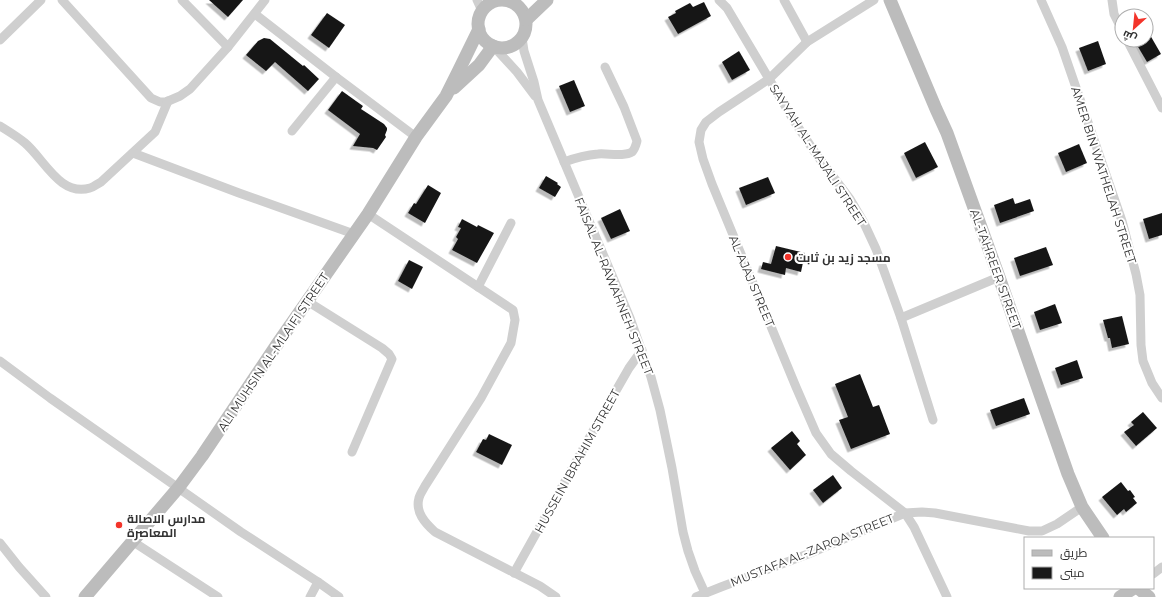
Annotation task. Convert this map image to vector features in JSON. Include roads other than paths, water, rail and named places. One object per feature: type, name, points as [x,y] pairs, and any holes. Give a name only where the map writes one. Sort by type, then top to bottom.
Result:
[{"type":"street","points":[[0,40],[41,0]]},
{"type":"street","points":[[62,0],[151,98],[160,102],[168,101],[180,96],[190,89],[228,48],[265,0]]},
{"type":"street","points":[[508,0],[520,8],[526,20],[525,32],[522,38],[507,48],[493,47],[480,35],[478,23],[480,6],[497,1],[508,0]]},
{"type":"street","points":[[526,20],[547,0]]},
{"type":"street","name":"SAYYAH AL-MAJALI STREET","points":[[720,0],[727,8],[794,121],[816,154],[850,199],[863,221],[876,249],[901,318],[933,420]]},
{"type":"street","points":[[784,0],[807,42]]},
{"type":"street","name":"AL-AJAJ STREET","points":[[874,0],[807,42],[769,79],[706,122],[700,130],[699,142],[703,159],[715,191],[816,433],[832,454],[851,471],[905,513],[914,527],[947,597]]},
{"type":"street","name":"AL-TAHREER STREET","points":[[890,0],[947,133],[1068,474],[1082,507],[1102,537]]},
{"type":"street","name":"AMER BIN WATHELAH STREET","points":[[1041,0],[1062,47],[1122,221],[1136,274],[1140,296],[1141,345],[1143,361],[1152,383],[1162,398]]},
{"type":"street","points":[[1112,0],[1114,14]]},
{"type":"street","points":[[187,2],[228,48]]},
{"type":"street","points":[[255,14],[336,78],[416,137]]},
{"type":"street","name":"ALI MUHSIN AL-MLAIFI STREET","points":[[85,597],[179,487],[202,456],[368,214],[416,137],[446,96],[479,29]]},
{"type":"street","name":"FAISAL AL-RAWAHNEH STREET","points":[[522,38],[524,51],[538,100],[630,318],[652,377],[672,468],[683,532],[695,571],[705,593]]},
{"type":"street","name":"ALI MUHSIN AL-MLAIFI STREET","points":[[446,96],[479,65],[493,47]]},
{"type":"street","name":"FAISAL AL-RAWAHNEH STREET","points":[[493,47],[518,72],[538,100]]},
{"type":"street","points":[[1131,48],[1162,108]]},
{"type":"street","points":[[564,162],[598,154],[627,154],[632,152],[636,147],[637,141],[624,107],[605,67]]},
{"type":"street","points":[[292,131],[336,78]]},
{"type":"street","points":[[0,126],[26,144],[58,180],[71,188],[80,190],[91,188],[101,182],[156,132],[168,101]]},
{"type":"street","points":[[133,153],[354,234]]},
{"type":"street","points":[[368,214],[512,310],[515,320],[511,343],[481,398],[418,498],[418,509],[423,522],[434,532],[540,586],[556,597]]},
{"type":"street","points":[[478,287],[511,223]]},
{"type":"street","points":[[901,318],[999,276]]},
{"type":"street","points":[[307,301],[382,348],[392,359],[352,452]]},
{"type":"street","name":"HUSSEIN IBRAHIM STREET","points":[[514,573],[602,415],[629,368],[642,350]]},
{"type":"street","points":[[0,361],[50,398],[179,487],[241,532],[339,597]]},
{"type":"street","points":[[905,513],[935,513],[1029,531],[1042,531],[1057,524],[1082,507]]},
{"type":"street","name":"MUSTAFA AL-ZARQA STREET","points":[[696,597],[808,554],[905,513]]},
{"type":"street","points":[[132,541],[218,597]]},
{"type":"street","points":[[0,543],[46,597]]},
{"type":"street","points":[[1154,573],[1162,567]]},
{"type":"street","points":[[310,597],[318,582]]},
{"type":"street","points":[[1120,597],[1132,589]]},
{"type":"street","points":[[1139,589],[1148,597]]},
{"type":"place","name":"مسجد زيد بن ثابت","points":[[788,257]]},
{"type":"place","name":"مدارس الاصالة المعاصرة","points":[[119,525]]}]
